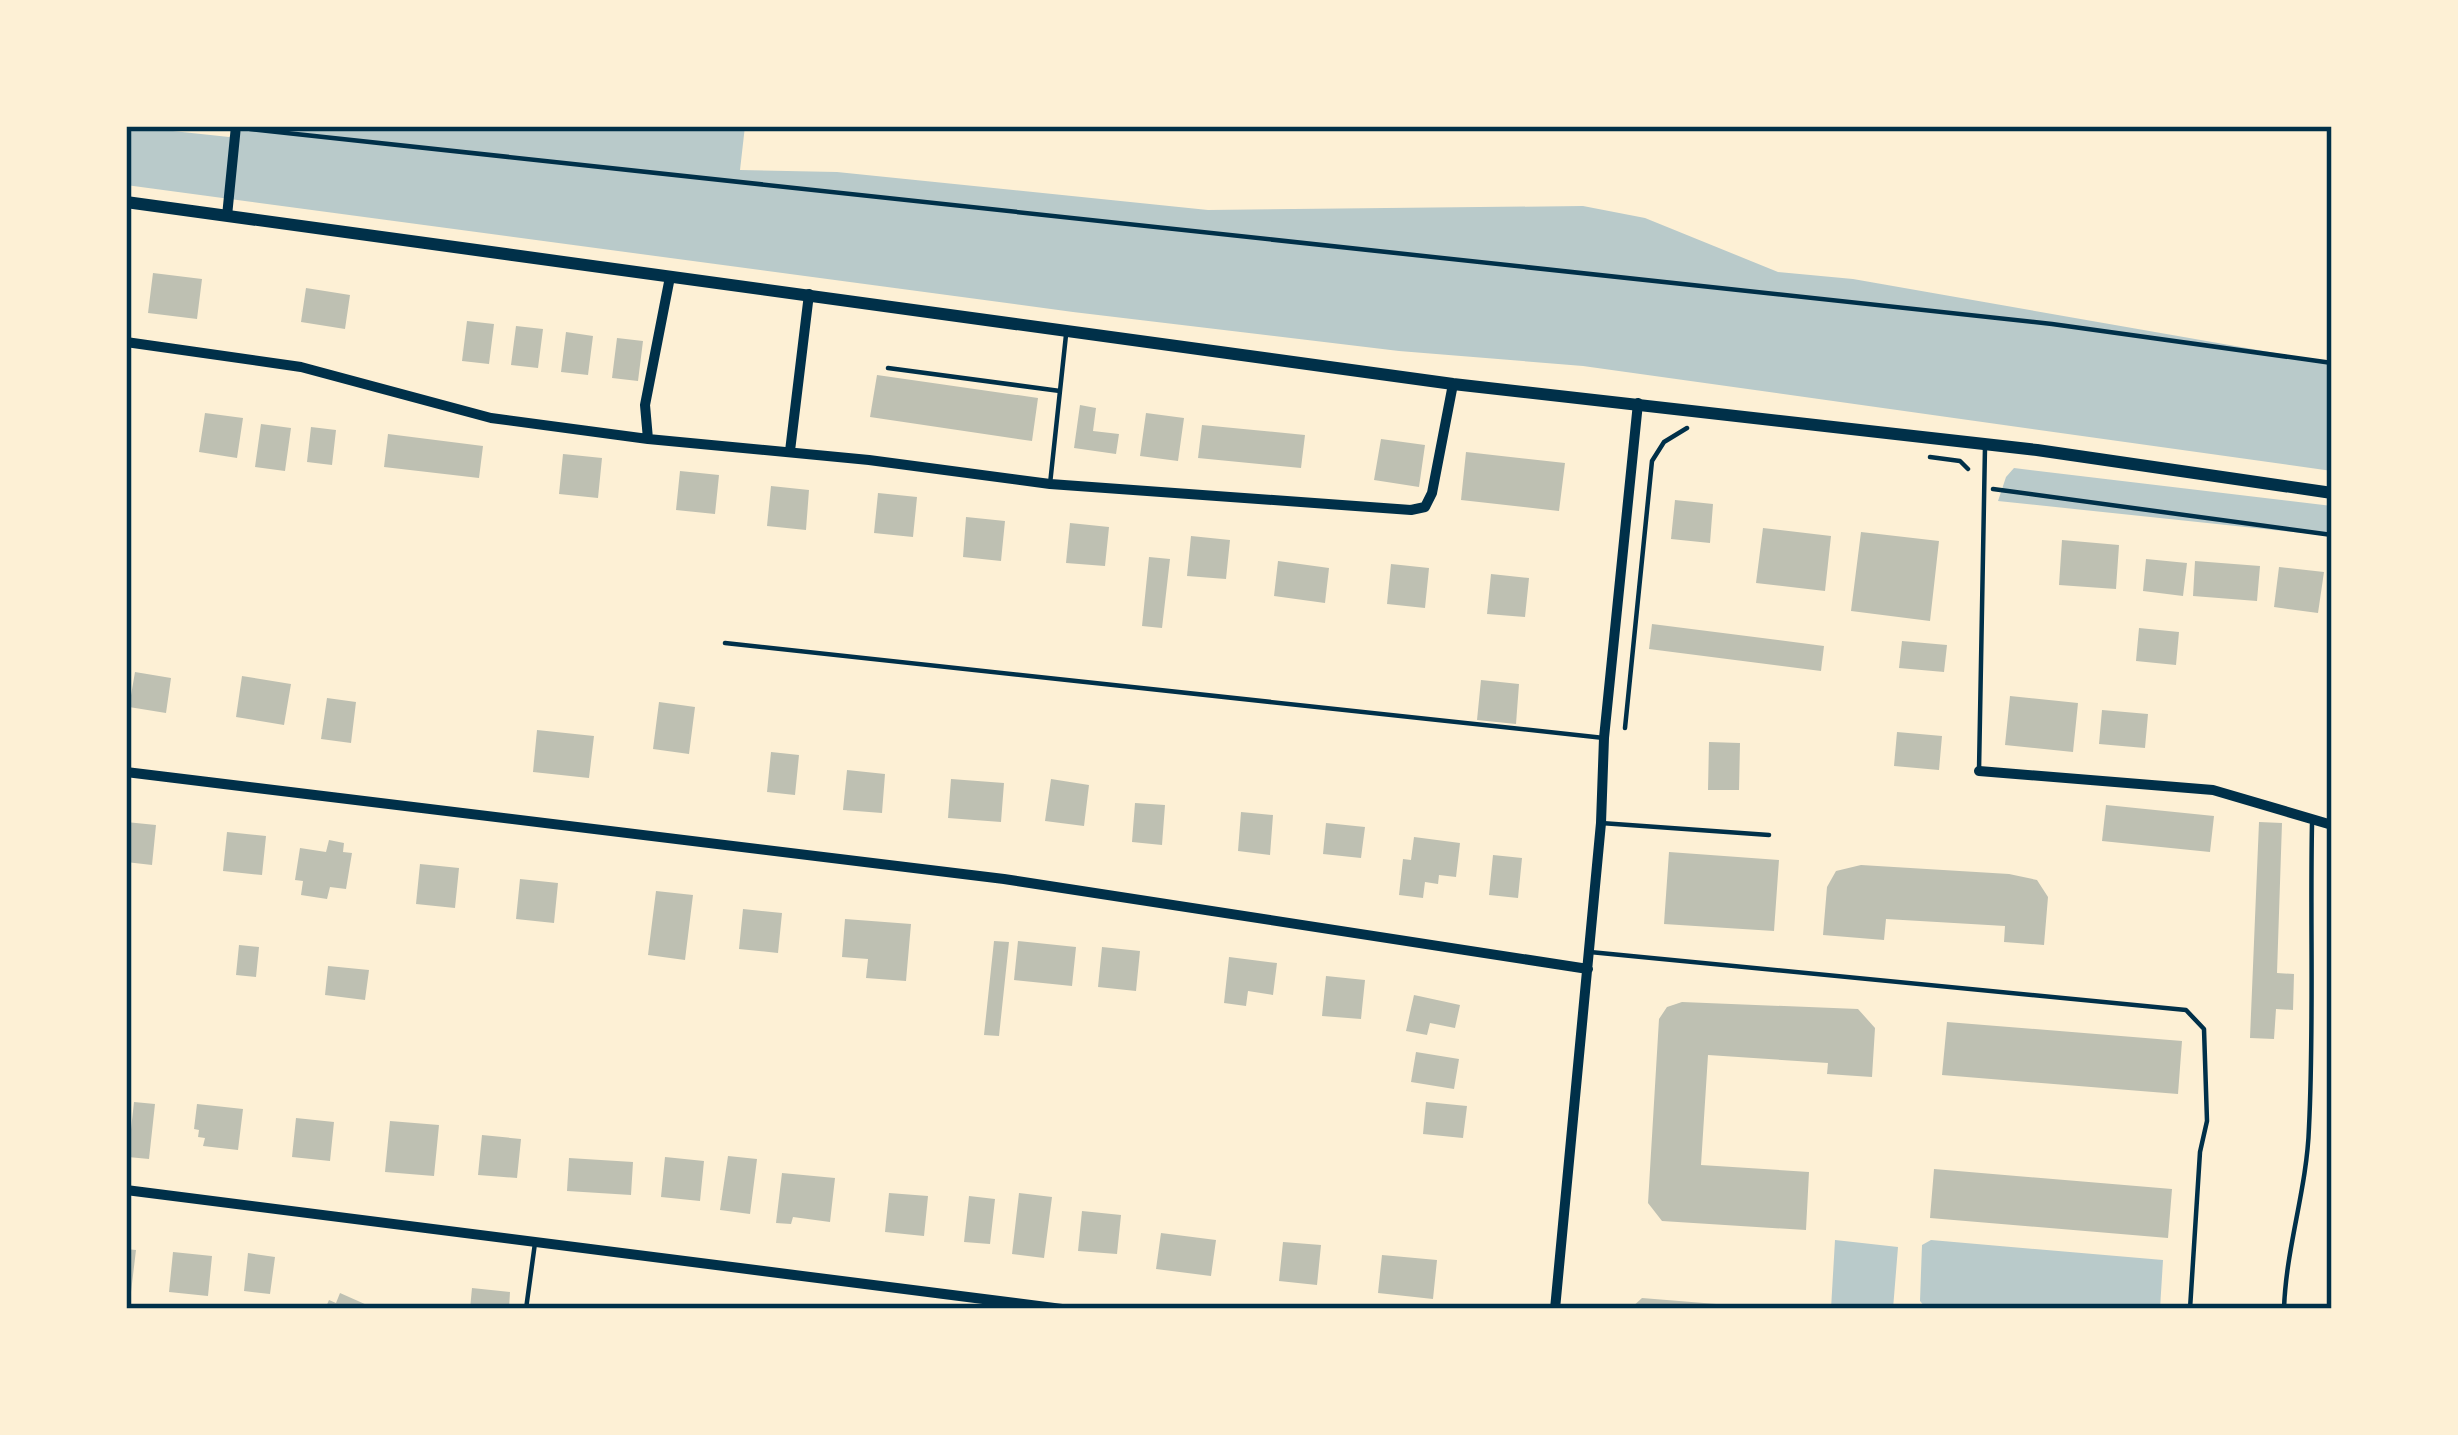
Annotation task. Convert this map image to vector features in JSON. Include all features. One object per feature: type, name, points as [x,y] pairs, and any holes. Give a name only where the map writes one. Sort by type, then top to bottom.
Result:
[{"type":"street","points":[[226,216],[236,127]]},
{"type":"street","points":[[126,202],[1453,384],[2146,464],[2332,493]]},
{"type":"street","points":[[648,439],[645,405],[670,277]]},
{"type":"street","points":[[790,452],[809,294]]},
{"type":"street","points":[[126,342],[301,367],[490,418],[648,439],[1050,484],[1411,510],[1425,507],[1432,493],[1453,384]]},
{"type":"street","points":[[1555,1309],[1638,403]]},
{"type":"street","points":[[1979,771],[2213,790],[2332,825]]},
{"type":"street","points":[[126,772],[1004,879],[1588,969]]},
{"type":"street","points":[[126,1190],[1062,1309]]},
{"type":"lane","points":[[1050,484],[1067,330]]},
{"type":"lane","points":[[888,368],[1060,391]]},
{"type":"lane","points":[[1979,771],[1985,446]]},
{"type":"lane","points":[[725,643],[1604,738]]},
{"type":"lane","points":[[2284,1309],[2285,1261],[2296,1222],[2309,1130],[2312,818]]},
{"type":"lane","points":[[1600,823],[1769,836]]},
{"type":"lane","points":[[1589,952],[2186,1010],[2204,1028],[2207,1121],[2200,1152],[2190,1309]]},
{"type":"lane","points":[[526,1309],[535,1243]]},
{"type":"path","points":[[236,127],[2052,324],[2332,363]]},
{"type":"path","points":[[1625,728],[1652,461],[1664,442],[1693,427]]},
{"type":"path","points":[[1916,455],[1960,461],[1967,469]]},
{"type":"path","points":[[1982,488],[2332,535]]},
{"type":"shaded area","points":[[126,126],[229,137],[252,126],[745,126],[740,170],[837,172],[1208,210],[1583,206],[1645,218],[1778,272],[1853,279],[2332,363],[2332,471],[1583,366],[1399,351],[1073,312],[126,185]]},
{"type":"shaded area","points":[[2014,468],[2332,506],[2332,536],[1998,501]]},
{"type":"shaded area","points":[[1835,1240],[1898,1247],[1893,1309],[1831,1309]]},
{"type":"shaded area","points":[[1931,1240],[2163,1260],[2160,1309],[1926,1308],[1920,1301],[1922,1245]]},
{"type":"building","points":[[153,273],[202,279],[197,319],[148,313]]},
{"type":"building","points":[[306,288],[350,295],[345,329],[301,322]]},
{"type":"building","points":[[467,321],[494,324],[489,364],[462,361]]},
{"type":"building","points":[[516,326],[543,329],[538,368],[511,365]]},
{"type":"building","points":[[566,332],[593,336],[588,375],[561,372]]},
{"type":"building","points":[[617,338],[643,341],[638,381],[612,378]]},
{"type":"building","points":[[877,375],[1038,398],[1032,441],[870,417]]},
{"type":"building","points":[[1080,405],[1096,408],[1093,431],[1119,434],[1116,454],[1074,448]]},
{"type":"building","points":[[205,413],[243,418],[237,458],[199,452]]},
{"type":"building","points":[[1146,413],[1184,418],[1178,461],[1140,456]]},
{"type":"building","points":[[261,424],[291,428],[285,471],[255,467]]},
{"type":"building","points":[[1202,425],[1305,435],[1301,468],[1198,458]]},
{"type":"building","points":[[311,427],[336,430],[332,465],[307,462]]},
{"type":"building","points":[[388,434],[483,446],[479,478],[384,467]]},
{"type":"building","points":[[1381,439],[1425,445],[1419,487],[1374,480]]},
{"type":"building","points":[[1466,452],[1565,463],[1559,511],[1461,500]]},
{"type":"building","points":[[563,454],[602,458],[598,498],[559,494]]},
{"type":"building","points":[[680,471],[719,475],[715,514],[676,510]]},
{"type":"building","points":[[771,486],[809,490],[806,530],[767,526]]},
{"type":"building","points":[[878,493],[917,497],[913,537],[874,533]]},
{"type":"building","points":[[1675,500],[1713,504],[1710,543],[1671,539]]},
{"type":"building","points":[[966,517],[1005,521],[1001,561],[963,557]]},
{"type":"building","points":[[1070,523],[1109,527],[1105,566],[1066,563]]},
{"type":"building","points":[[1763,528],[1831,536],[1825,591],[1756,583]]},
{"type":"building","points":[[1861,532],[1939,541],[1930,621],[1851,611]]},
{"type":"building","points":[[1191,536],[1230,540],[1226,579],[1187,576]]},
{"type":"building","points":[[2062,540],[2119,545],[2116,589],[2059,585]]},
{"type":"building","points":[[1149,557],[1170,559],[1162,628],[1142,626]]},
{"type":"building","points":[[2146,559],[2187,563],[2183,596],[2143,591]]},
{"type":"building","points":[[1278,561],[1329,568],[1325,603],[1274,596]]},
{"type":"building","points":[[2195,561],[2260,566],[2257,601],[2193,596]]},
{"type":"building","points":[[1391,564],[1429,568],[1425,608],[1387,604]]},
{"type":"building","points":[[2279,567],[2324,572],[2318,613],[2274,607]]},
{"type":"building","points":[[1491,574],[1529,578],[1525,617],[1487,614]]},
{"type":"building","points":[[1652,624],[1824,646],[1821,671],[1649,649]]},
{"type":"building","points":[[2139,628],[2179,632],[2176,665],[2136,661]]},
{"type":"building","points":[[1902,641],[1947,645],[1944,672],[1899,668]]},
{"type":"building","points":[[135,672],[171,678],[166,713],[129,707]]},
{"type":"building","points":[[242,676],[291,684],[284,725],[236,717]]},
{"type":"building","points":[[1481,680],[1519,684],[1516,724],[1477,720]]},
{"type":"building","points":[[2010,696],[2078,703],[2073,752],[2005,745]]},
{"type":"building","points":[[327,698],[356,702],[351,743],[321,739]]},
{"type":"building","points":[[659,702],[695,707],[689,754],[653,749]]},
{"type":"building","points":[[2102,710],[2148,714],[2145,748],[2099,744]]},
{"type":"building","points":[[537,730],[594,736],[589,778],[533,772]]},
{"type":"building","points":[[1897,732],[1942,736],[1939,770],[1894,766]]},
{"type":"building","points":[[1709,742],[1740,743],[1739,790],[1708,790]]},
{"type":"building","points":[[771,752],[799,755],[795,795],[767,792]]},
{"type":"building","points":[[847,770],[885,774],[882,813],[843,810]]},
{"type":"building","points":[[951,779],[1004,783],[1001,822],[948,818]]},
{"type":"building","points":[[1051,779],[1089,785],[1084,826],[1045,821]]},
{"type":"building","points":[[1135,803],[1165,805],[1162,845],[1132,842]]},
{"type":"building","points":[[2106,805],[2214,816],[2210,852],[2102,841]]},
{"type":"building","points":[[1241,812],[1273,815],[1270,855],[1238,851]]},
{"type":"building","points":[[126,822],[156,825],[152,865],[126,862]]},
{"type":"building","points":[[2259,822],[2282,823],[2277,973],[2294,974],[2293,1010],[2276,1009],[2274,1039],[2250,1038]]},
{"type":"building","points":[[1326,823],[1365,827],[1361,858],[1323,854]]},
{"type":"building","points":[[227,832],[266,836],[262,875],[223,871]]},
{"type":"building","points":[[1414,837],[1460,843],[1456,877],[1439,875],[1438,884],[1425,882],[1423,898],[1399,895],[1403,859],[1411,860]]},
{"type":"building","points":[[329,840],[344,843],[343,852],[352,853],[346,889],[330,887],[327,899],[301,895],[303,881],[295,880],[300,848],[326,852]]},
{"type":"building","points":[[1669,852],[1779,860],[1774,931],[1664,924]]},
{"type":"building","points":[[1493,855],[1522,858],[1518,898],[1489,895]]},
{"type":"building","points":[[420,864],[459,868],[455,908],[416,904]]},
{"type":"building","points":[[1861,865],[2009,874],[2037,880],[2048,897],[2044,945],[2004,942],[2005,926],[1886,919],[1884,940],[1823,935],[1827,887],[1836,871]]},
{"type":"building","points":[[520,879],[558,883],[554,923],[516,919]]},
{"type":"building","points":[[656,891],[693,895],[685,960],[648,955]]},
{"type":"building","points":[[743,909],[782,913],[778,953],[739,949]]},
{"type":"building","points":[[845,919],[911,924],[906,981],[866,978],[868,959],[842,957]]},
{"type":"building","points":[[994,941],[1009,942],[999,1036],[984,1035]]},
{"type":"building","points":[[1018,941],[1076,947],[1072,986],[1014,980]]},
{"type":"building","points":[[239,945],[259,947],[256,977],[236,975]]},
{"type":"building","points":[[1102,947],[1140,951],[1136,991],[1098,987]]},
{"type":"building","points":[[1229,957],[1277,963],[1273,995],[1248,991],[1246,1006],[1224,1003]]},
{"type":"building","points":[[328,966],[369,970],[365,1000],[325,995]]},
{"type":"building","points":[[1326,976],[1365,980],[1361,1019],[1322,1016]]},
{"type":"building","points":[[1414,995],[1460,1005],[1455,1028],[1430,1023],[1427,1035],[1406,1031]]},
{"type":"building","points":[[1682,1002],[1858,1009],[1875,1028],[1872,1077],[1827,1074],[1828,1063],[1708,1055],[1701,1165],[1809,1172],[1806,1230],[1662,1221],[1648,1203],[1659,1019],[1667,1007]]},
{"type":"building","points":[[1947,1022],[2182,1041],[2178,1094],[1942,1075]]},
{"type":"building","points":[[1416,1052],[1459,1059],[1454,1089],[1411,1082]]},
{"type":"building","points":[[134,1102],[155,1104],[149,1159],[128,1157]]},
{"type":"building","points":[[1426,1102],[1467,1106],[1463,1138],[1423,1134]]},
{"type":"building","points":[[197,1104],[243,1109],[238,1150],[203,1146],[205,1138],[198,1137],[199,1130],[194,1129]]},
{"type":"building","points":[[296,1118],[334,1122],[330,1161],[292,1157]]},
{"type":"building","points":[[390,1121],[439,1125],[434,1176],[385,1172]]},
{"type":"building","points":[[482,1135],[521,1139],[517,1178],[478,1175]]},
{"type":"building","points":[[728,1156],[757,1159],[750,1214],[720,1210]]},
{"type":"building","points":[[665,1157],[704,1161],[700,1201],[661,1197]]},
{"type":"building","points":[[569,1158],[633,1162],[631,1195],[567,1191]]},
{"type":"building","points":[[1934,1169],[2172,1189],[2168,1238],[1930,1218]]},
{"type":"building","points":[[782,1173],[835,1178],[830,1222],[793,1217],[791,1224],[776,1223]]},
{"type":"building","points":[[889,1193],[928,1196],[924,1236],[885,1232]]},
{"type":"building","points":[[1019,1193],[1052,1197],[1044,1258],[1012,1254]]},
{"type":"building","points":[[969,1196],[995,1199],[990,1244],[964,1242]]},
{"type":"building","points":[[1082,1211],[1121,1215],[1117,1254],[1078,1251]]},
{"type":"building","points":[[1161,1233],[1216,1240],[1211,1276],[1156,1269]]},
{"type":"building","points":[[1283,1242],[1321,1245],[1317,1285],[1279,1281]]},
{"type":"building","points":[[126,1249],[136,1250],[129,1309],[126,1309]]},
{"type":"building","points":[[173,1252],[212,1256],[208,1296],[169,1292]]},
{"type":"building","points":[[248,1253],[275,1257],[270,1294],[244,1291]]},
{"type":"building","points":[[1382,1255],[1437,1260],[1433,1299],[1378,1293]]},
{"type":"building","points":[[472,1288],[510,1292],[509,1309],[470,1309]]},
{"type":"building","points":[[340,1293],[376,1309],[325,1309],[329,1300],[336,1303]]},
{"type":"building","points":[[1642,1298],[1741,1306],[1741,1309],[1630,1309]]}]
